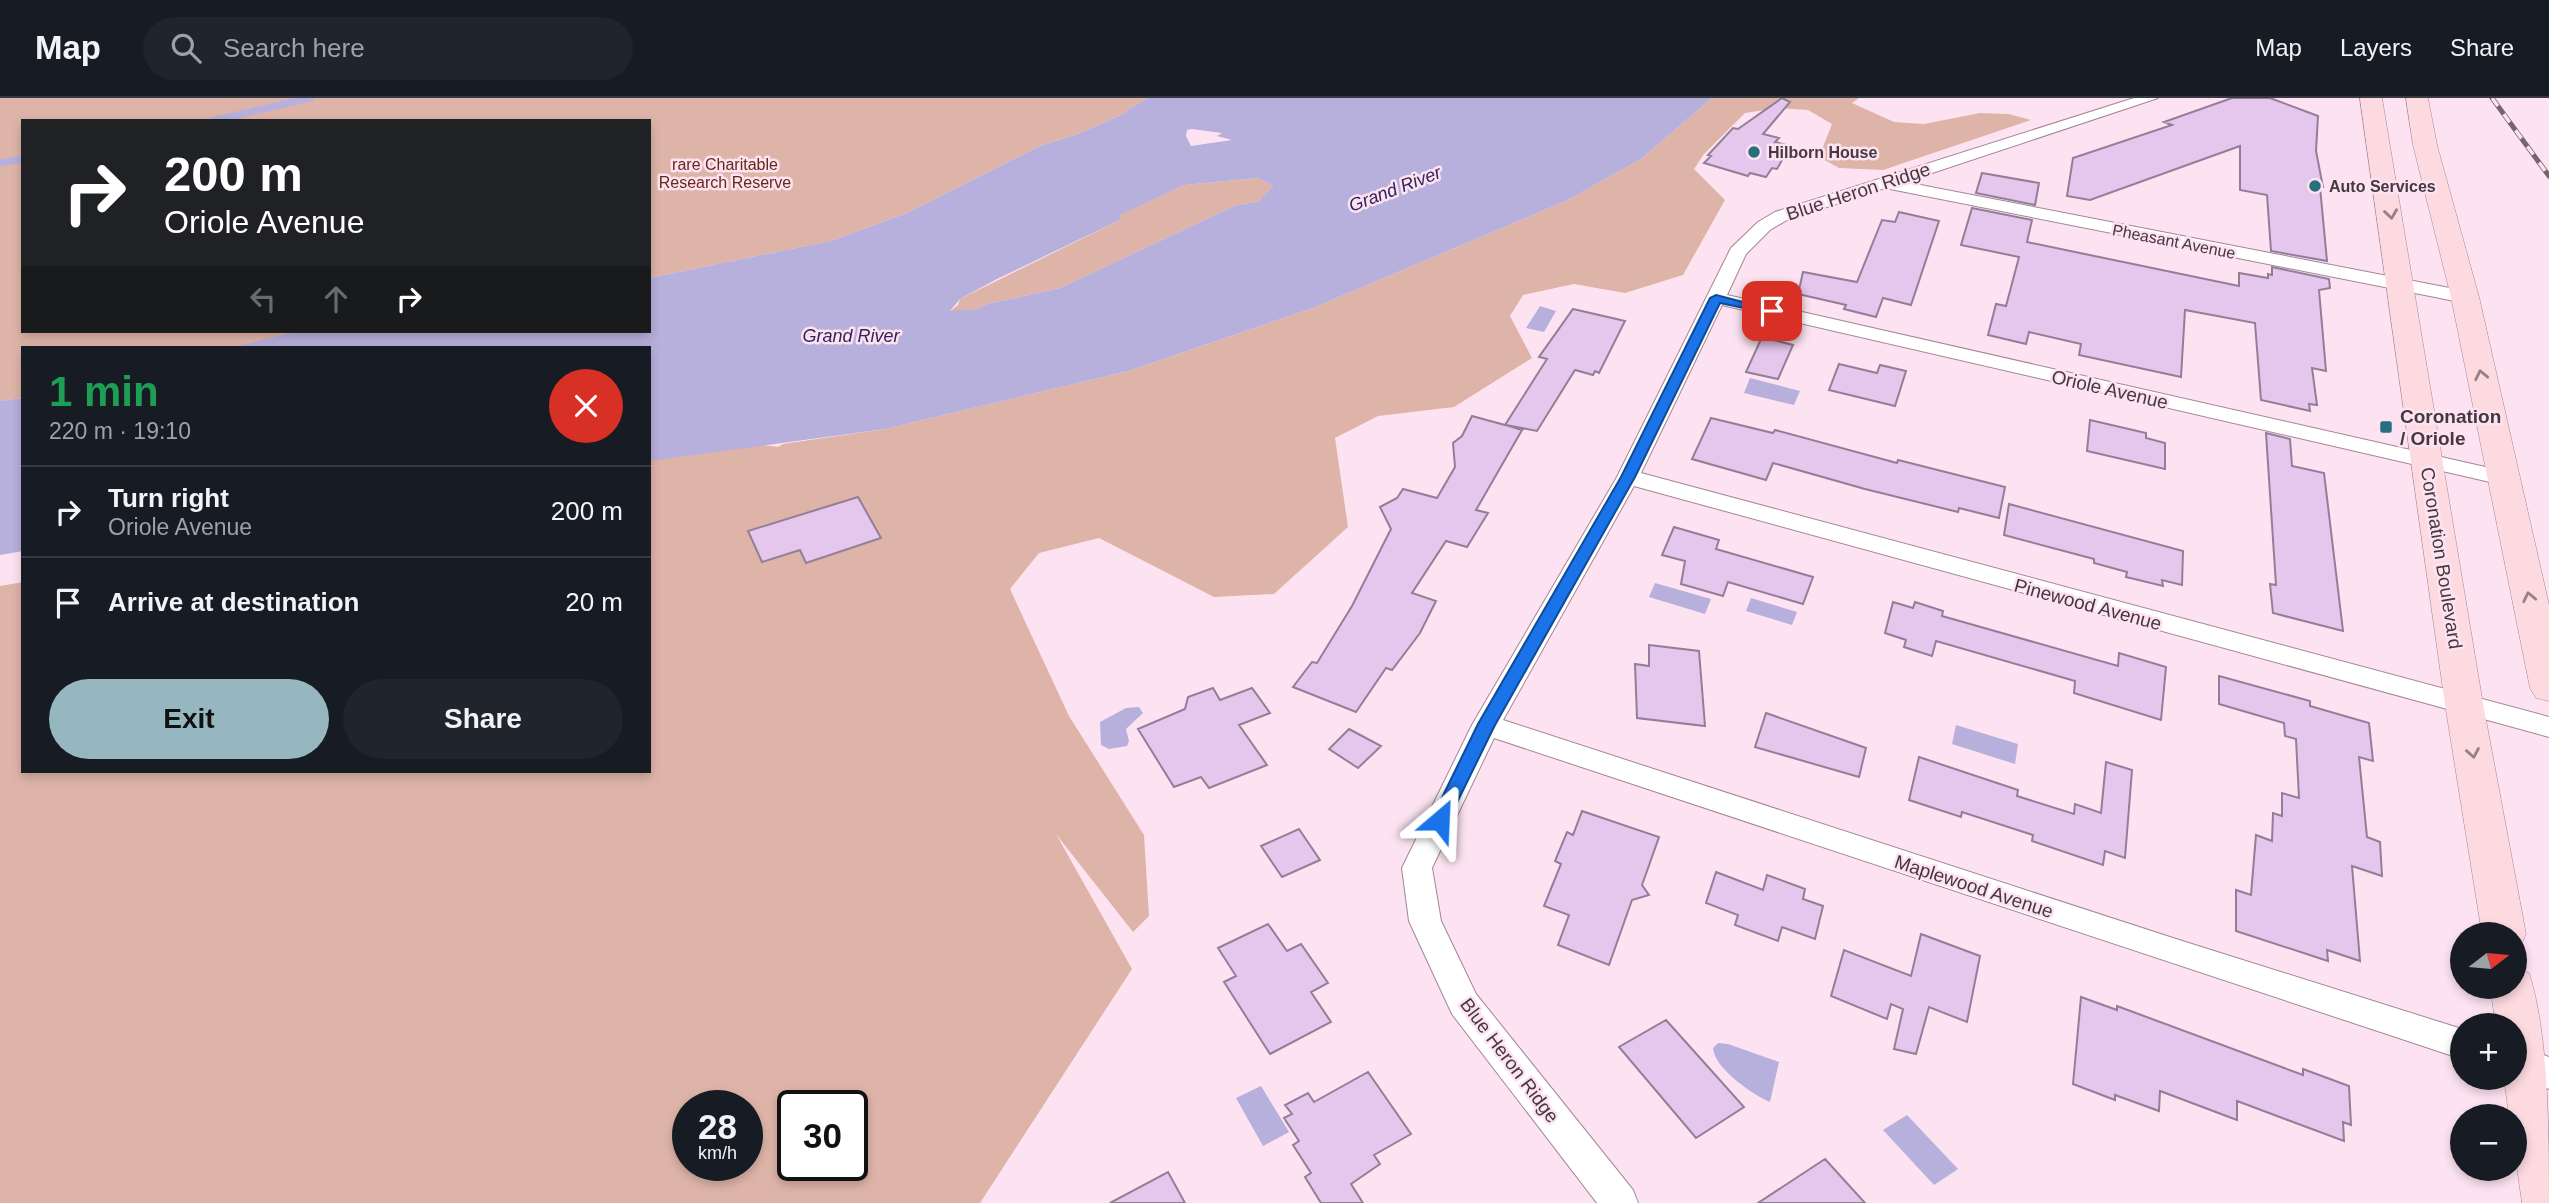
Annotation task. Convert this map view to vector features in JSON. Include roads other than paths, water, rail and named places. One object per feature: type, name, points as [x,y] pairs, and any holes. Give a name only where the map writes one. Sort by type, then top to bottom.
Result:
[{"type":"main road","name":"Coronation Boulevard","points":[[2371,98],[2465,704],[2502,922]]},
{"type":"main road","points":[[2417,98],[2425,145],[2465,297],[2549,688]]},
{"type":"main road","points":[[2379,138],[2425,145]]},
{"type":"main road","points":[[2516,999],[2530,1066],[2548,1203]]},
{"type":"street","name":"Blue Heron Ridge","points":[[1620,1203],[1464,1004],[1425,921],[1417,868],[1486,724],[1628,477],[1738,252],[1764,226],[1781,216],[2150,98]]},
{"type":"street","name":"Pheasant Avenue","points":[[1883,183],[2465,297]]},
{"type":"street","name":"Oriole Avenue","points":[[1716,298],[2503,478]]},
{"type":"street","name":"Pinewood Avenue","points":[[1628,477],[2549,727]]},
{"type":"street","name":"Maplewood Avenue","points":[[1486,724],[2176,953],[2450,1040]]},
{"type":"water","name":"Grand River","points":[[1147,98],[1712,98],[1641,159],[1568,200],[1313,308],[1128,371],[885,429],[651,461],[651,346],[238,346],[291,333],[651,333],[651,278],[831,241],[907,213],[1040,146],[1078,134],[1119,116]],"holes":[[[1192,129],[1222,133],[1217,136],[1232,140],[1191,146],[1186,136],[1187,130]],[[1258,178],[1273,186],[1259,201],[1234,206],[1060,288],[987,304],[978,309],[950,311],[960,299],[997,279],[1120,220],[1120,215],[1184,185]]]},
{"type":"water","points":[[1540,306],[1556,311],[1544,332],[1526,328]]},
{"type":"water","points":[[1750,378],[1800,391],[1794,405],[1744,393]]},
{"type":"water","points":[[21,398],[21,551],[0,555],[0,401]]},
{"type":"water","points":[[1655,583],[1711,599],[1705,614],[1649,597]]},
{"type":"water","points":[[1751,598],[1797,612],[1792,625],[1746,611]]},
{"type":"water","points":[[1139,707],[1143,713],[1126,729],[1129,741],[1127,746],[1109,749],[1101,745],[1100,722],[1126,708]]},
{"type":"water","points":[[1956,725],[2018,744],[2015,764],[1952,744]]},
{"type":"water","points":[[1718,1043],[1779,1062],[1770,1102],[1727,1072],[1715,1056],[1713,1048]]},
{"type":"water","points":[[1261,1086],[1289,1132],[1263,1146],[1236,1098]]},
{"type":"water","points":[[1907,1115],[1958,1169],[1934,1185],[1883,1130]]},
{"type":"waterway","points":[[221,119],[310,98]]},
{"type":"waterway","points":[[0,163],[21,159]]},
{"type":"railway","points":[[2492,98],[2549,176]]},
{"type":"place","name":"Hilborn House","points":[[1754,152]]},
{"type":"place","name":"Auto Services","points":[[2315,186]]},
{"type":"place","name":"Coronation / Oriole","points":[[2386,427]]},
{"type":"park label","name":"rare Charitable Research Reserve","points":[[725,173]]}]
